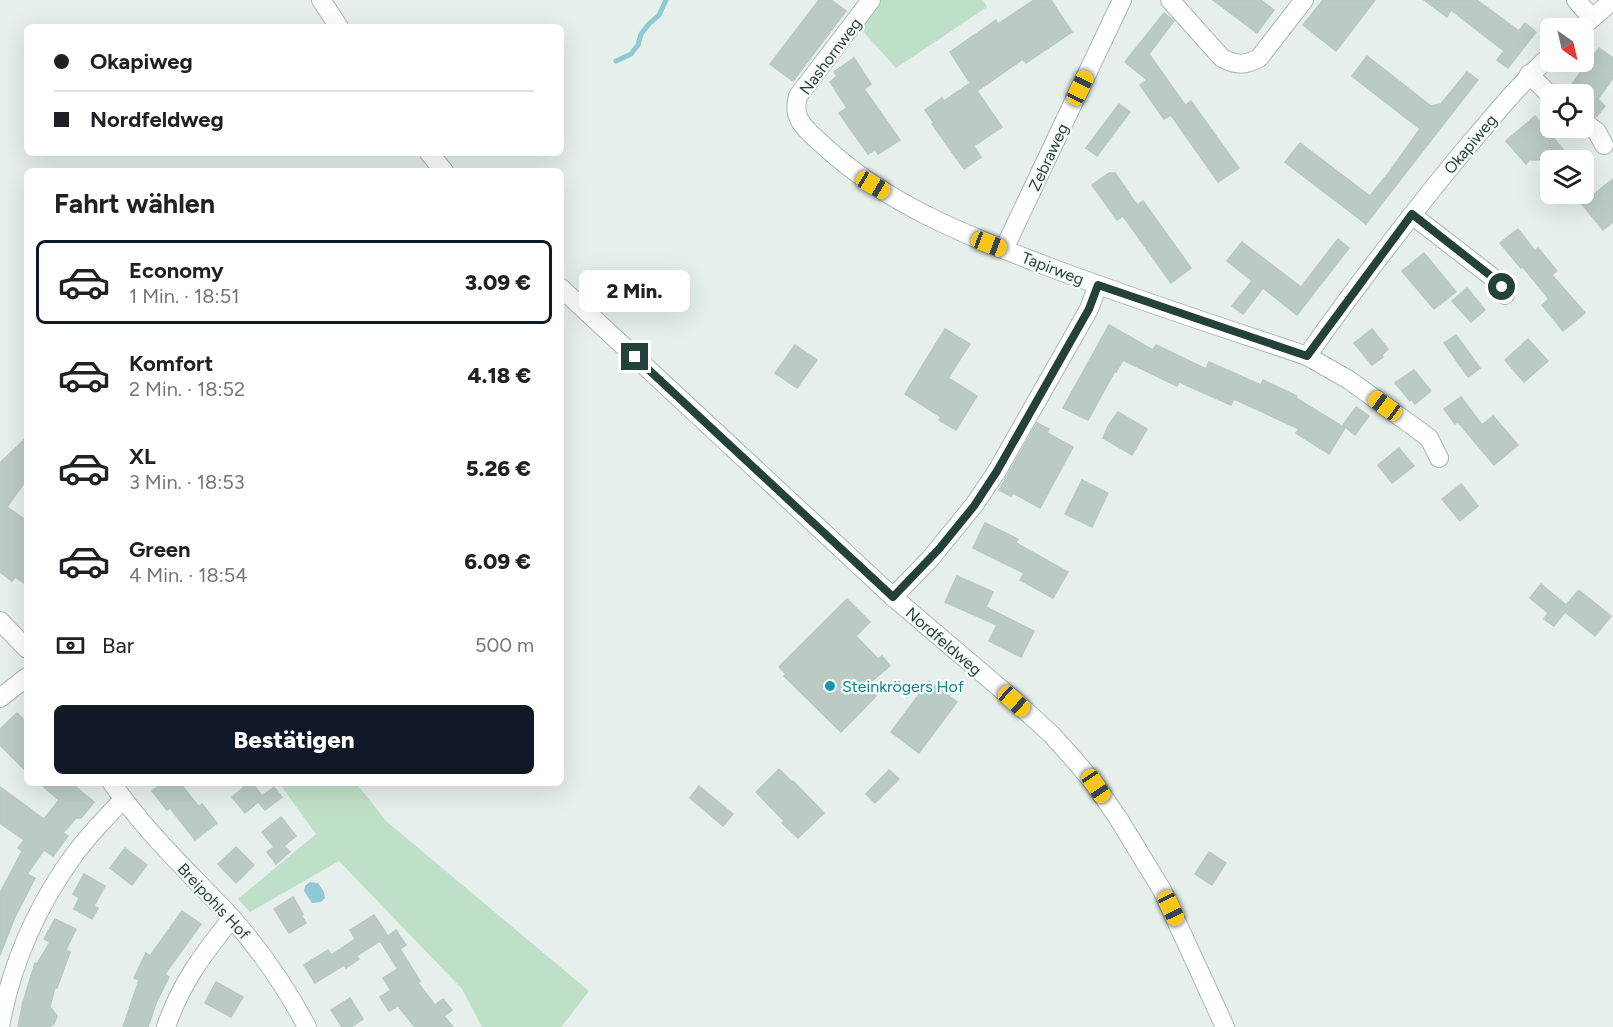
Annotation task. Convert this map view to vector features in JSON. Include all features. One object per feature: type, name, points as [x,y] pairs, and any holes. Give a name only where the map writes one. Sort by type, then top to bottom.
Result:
[{"type":"street","points":[[321,0],[337,24]]},
{"type":"street","name":"Nashornweg","points":[[871,0],[798,96],[795,106],[800,121],[835,156],[873,185],[942,224],[1004,249]]},
{"type":"street","name":"Zebraweg","points":[[1004,249],[1122,0]]},
{"type":"street","points":[[1170,0],[1222,58],[1233,64],[1259,58],[1304,0]]},
{"type":"street","points":[[1576,0],[1584,18]]},
{"type":"street","points":[[1592,18],[1613,0]]},
{"type":"street","name":"Okapiweg","points":[[1307,356],[1412,214],[1502,105],[1540,64]]},
{"type":"street","points":[[1529,74],[1540,85]]},
{"type":"street","points":[[1594,130],[1604,145]]},
{"type":"street","points":[[432,156],[442,168]]},
{"type":"street","points":[[1412,214],[1496,280],[1505,294]]},
{"type":"street","name":"Tapirweg","points":[[1004,249],[1098,285],[1307,356]]},
{"type":"street","points":[[893,597],[947,539],[974,506],[997,471],[1089,309],[1098,285]]},
{"type":"street","name":"Nordfeldweg","points":[[564,291],[893,597],[1044,728],[1077,763],[1118,818],[1162,891],[1226,1027]]},
{"type":"street","points":[[1307,356],[1349,380],[1429,438],[1439,458]]},
{"type":"street","points":[[0,621],[24,646]]},
{"type":"street","points":[[0,698],[24,678]]},
{"type":"street","name":"Breipohls Hof","points":[[114,786],[165,849],[232,918],[257,948],[298,1009],[306,1027]]},
{"type":"street","points":[[0,1027],[14,969],[37,916],[74,855],[123,800]]},
{"type":"street","points":[[166,1027],[185,982],[202,955],[232,918]]},
{"type":"green space","points":[[881,0],[983,0],[987,7],[896,68],[860,28]]},
{"type":"green space","points":[[281,786],[358,786],[386,821],[589,991],[561,1027],[482,1027],[462,989],[339,861],[250,912],[238,899],[316,834]]},
{"type":"water","points":[[310,882],[318,883],[324,892],[325,898],[321,902],[312,903],[304,891],[305,886]]},
{"type":"building","points":[[819,0],[831,0],[846,11],[793,81],[770,64]]},
{"type":"building","points":[[1034,0],[1051,0],[1072,32],[1026,63],[1023,59],[977,91],[1002,127],[974,146],[981,157],[964,169],[932,124],[934,123],[925,110],[942,98],[944,101],[970,83],[950,52],[996,20],[998,24]]},
{"type":"building","points":[[1213,0],[1261,0],[1274,10],[1257,33]]},
{"type":"building","points":[[1323,0],[1375,0],[1336,51],[1303,25]]},
{"type":"building","points":[[1424,0],[1477,0],[1519,31],[1525,23],[1536,32],[1508,68],[1497,60],[1504,51],[1451,10],[1447,17]]},
{"type":"building","points":[[1164,13],[1174,21],[1149,54],[1185,105],[1191,101],[1239,168],[1218,182],[1171,115],[1164,119],[1140,85],[1147,80],[1125,62]]},
{"type":"building","points":[[1599,48],[1613,58],[1613,78],[1598,99],[1605,106],[1596,117],[1594,116],[1594,84],[1572,84],[1581,72],[1594,72],[1594,55]]},
{"type":"building","points":[[1367,56],[1431,106],[1441,104],[1467,72],[1478,80],[1366,224],[1285,162],[1300,143],[1370,196],[1390,171],[1420,129],[1352,76]]},
{"type":"building","points":[[854,58],[871,84],[864,89],[900,140],[878,154],[875,150],[868,154],[839,113],[847,108],[830,82],[837,76],[834,72]]},
{"type":"building","points":[[1119,104],[1130,112],[1097,156],[1086,148]]},
{"type":"building","points":[[1535,116],[1540,122],[1540,138],[1554,138],[1564,150],[1540,150],[1540,160],[1529,160],[1526,164],[1506,141]]},
{"type":"building","points":[[1109,173],[1115,173],[1137,205],[1143,201],[1191,268],[1171,283],[1123,216],[1117,220],[1092,185]]},
{"type":"building","points":[[1613,179],[1613,222],[1603,230],[1582,204],[1594,204],[1594,194]]},
{"type":"building","points":[[1518,229],[1535,251],[1538,248],[1557,271],[1552,275],[1585,313],[1563,331],[1542,305],[1549,299],[1500,243]]},
{"type":"building","points":[[1338,239],[1349,248],[1297,315],[1263,288],[1243,314],[1232,306],[1252,281],[1227,261],[1242,242],[1301,287]]},
{"type":"building","points":[[1424,253],[1456,292],[1434,309],[1402,271]]},
{"type":"building","points":[[1467,288],[1485,310],[1471,322],[1452,301]]},
{"type":"building","points":[[1109,325],[1153,350],[1156,345],[1206,369],[1209,362],[1261,385],[1263,380],[1297,396],[1296,398],[1345,428],[1329,454],[1296,433],[1299,429],[1234,399],[1231,405],[1179,382],[1177,386],[1123,360],[1088,420],[1063,408]]},
{"type":"building","points":[[945,329],[970,344],[948,378],[977,396],[956,430],[939,420],[941,417],[905,394]]},
{"type":"building","points":[[1372,329],[1388,349],[1382,355],[1383,357],[1372,365],[1354,343]]},
{"type":"building","points":[[1456,335],[1480,368],[1468,377],[1444,343]]},
{"type":"building","points":[[1528,339],[1548,361],[1524,382],[1505,360]]},
{"type":"building","points":[[795,345],[817,360],[797,388],[775,373]]},
{"type":"building","points":[[1414,370],[1431,391],[1415,404],[1395,383]]},
{"type":"building","points":[[1461,397],[1482,425],[1493,416],[1518,445],[1494,465],[1444,409]]},
{"type":"building","points":[[1356,407],[1369,416],[1355,435],[1343,425]]},
{"type":"building","points":[[1118,412],[1147,429],[1132,455],[1103,438]]},
{"type":"building","points":[[1037,423],[1049,429],[1047,433],[1073,447],[1040,508],[1013,493],[1011,496],[999,490]]},
{"type":"building","points":[[24,440],[24,483],[7,507],[24,519],[24,583],[15,577],[12,581],[0,572],[0,463]]},
{"type":"building","points":[[1399,448],[1414,466],[1392,483],[1378,465]]},
{"type":"building","points":[[1082,480],[1108,493],[1092,527],[1065,514]]},
{"type":"building","points":[[1461,484],[1478,506],[1460,521],[1442,499]]},
{"type":"building","points":[[985,523],[1018,539],[1016,543],[1068,572],[1053,598],[1020,580],[1024,573],[973,548]]},
{"type":"building","points":[[957,576],[993,592],[986,607],[1034,631],[1021,657],[989,641],[997,625],[945,602]]},
{"type":"building","points":[[1541,584],[1566,605],[1580,591],[1611,616],[1595,636],[1565,612],[1554,626],[1544,619],[1548,613],[1530,598]]},
{"type":"building","name":"Steinkrögers Hof","points":[[847,599],[870,622],[856,636],[878,659],[882,656],[890,666],[866,686],[876,696],[841,732],[784,676],[786,674],[779,667]]},
{"type":"building","points":[[929,681],[957,702],[919,753],[891,732]]},
{"type":"building","points":[[17,713],[24,720],[24,769],[0,745],[0,729]]},
{"type":"building","points":[[779,769],[824,813],[798,838],[756,792]]},
{"type":"building","points":[[889,770],[899,779],[875,803],[866,794]]},
{"type":"building","points":[[43,786],[75,786],[94,802],[81,818],[76,818],[63,833],[68,836],[53,856],[44,850],[27,874],[35,878],[15,917],[0,955],[0,893],[22,851],[18,848],[24,840],[0,823],[0,787],[44,819],[59,800]]},
{"type":"building","points":[[159,786],[182,786],[199,807],[202,804],[217,823],[195,840],[170,808],[167,810],[152,791]]},
{"type":"building","points":[[245,786],[254,786],[262,796],[274,787],[282,797],[265,810],[258,802],[245,813],[232,797]]},
{"type":"building","points":[[699,786],[733,814],[723,826],[690,798]]},
{"type":"building","points":[[281,817],[296,836],[284,846],[290,852],[276,864],[267,852],[274,847],[262,832]]},
{"type":"building","points":[[236,847],[254,865],[236,883],[218,864]]},
{"type":"building","points":[[125,848],[147,865],[132,885],[110,868]]},
{"type":"building","points":[[1209,852],[1226,863],[1212,885],[1195,874]]},
{"type":"building","points":[[84,874],[105,886],[94,906],[98,908],[92,919],[74,909],[79,898],[73,894]]},
{"type":"building","points":[[293,897],[306,923],[289,933],[274,909]]},
{"type":"building","points":[[182,911],[201,924],[165,974],[169,977],[156,1003],[148,1027],[123,1027],[139,980],[134,978],[146,953],[150,956]]},
{"type":"building","points":[[374,915],[388,936],[396,930],[406,945],[400,949],[420,981],[418,983],[435,1005],[443,999],[452,1010],[444,1016],[453,1027],[415,1027],[398,1006],[389,1011],[380,997],[391,990],[383,978],[398,969],[380,941],[356,956],[359,959],[346,968],[344,965],[315,983],[304,965],[328,950],[331,955],[355,939],[350,930]]},
{"type":"building","points":[[55,919],[76,929],[66,950],[70,952],[57,988],[55,987],[50,1007],[57,1016],[54,1024],[49,1027],[18,1027],[35,963],[37,964],[50,942],[44,939]]},
{"type":"building","points":[[216,982],[243,997],[231,1017],[205,1003]]},
{"type":"building","points":[[350,998],[363,1019],[351,1027],[342,1027],[331,1010]]},
{"type":"waterway","points":[[616,61],[631,54],[638,45],[641,34],[659,15],[666,0]]},
{"type":"place","name":"Steinkrögers Hof","points":[[830,686]]},
{"type":"route","points":[[635,357],[893,597],[947,539],[974,506],[997,471],[1089,309],[1098,285],[1307,356],[1412,214],[1502,287]]}]
